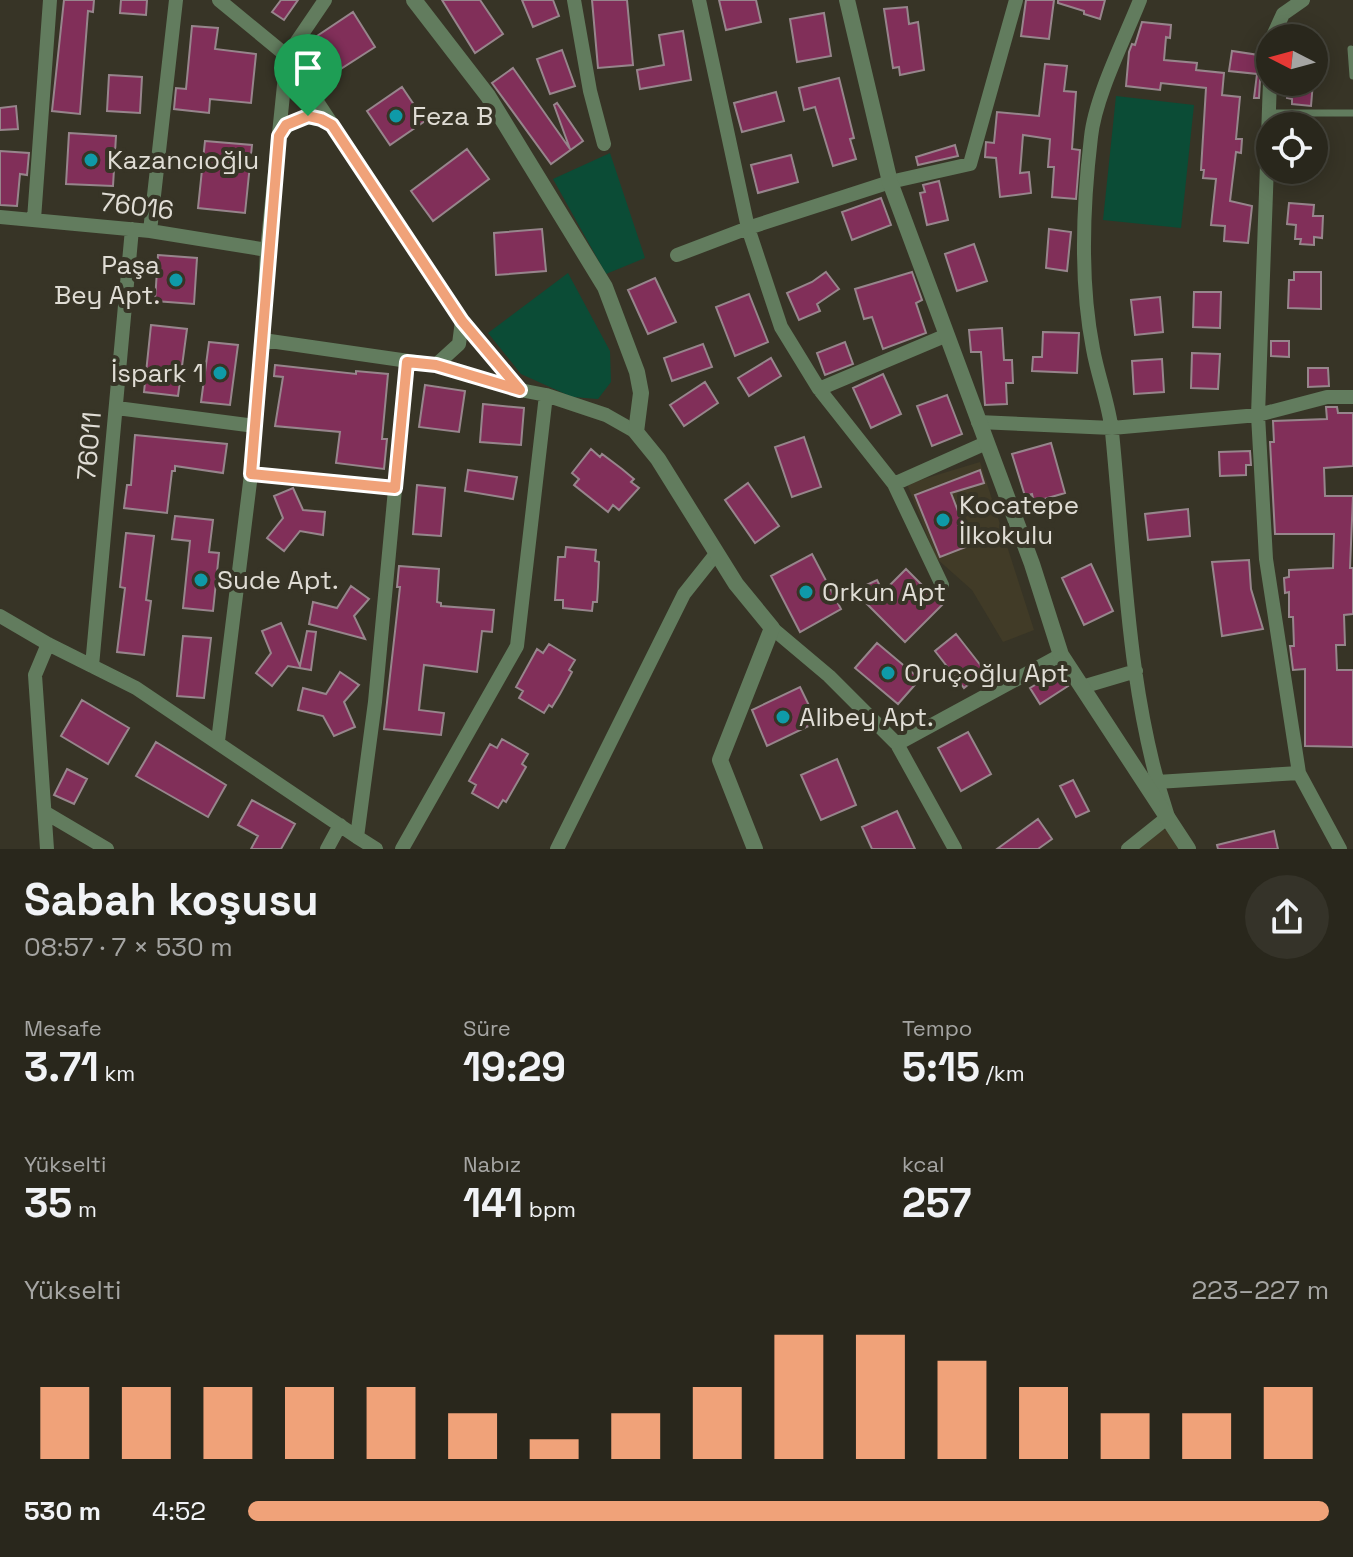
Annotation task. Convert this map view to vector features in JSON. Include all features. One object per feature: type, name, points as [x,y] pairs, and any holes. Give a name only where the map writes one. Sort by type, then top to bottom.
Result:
[{"type":"street","points":[[34,219],[50,0]]},
{"type":"street","points":[[150,231],[176,0]]},
{"type":"street","points":[[219,0],[287,56],[462,321],[520,390]]},
{"type":"street","points":[[218,741],[251,474],[263,340],[267,250],[287,56],[325,0]]},
{"type":"street","points":[[414,0],[488,96],[605,287],[637,372],[641,393],[636,432]]},
{"type":"street","points":[[574,0],[590,91],[604,144]]},
{"type":"street","points":[[699,0],[748,228],[781,327],[819,389],[894,484],[942,585]]},
{"type":"street","points":[[847,0],[890,182],[1032,564],[1061,655],[1188,849]]},
{"type":"street","points":[[677,255],[748,228],[890,182],[970,164],[1016,0]]},
{"type":"street","points":[[1140,0],[1091,133],[1085,230],[1092,347],[1112,428],[1130,638],[1157,782],[1168,817]]},
{"type":"street","points":[[1278,24],[1283,14],[1303,0]]},
{"type":"street","points":[[279,136],[286,125],[308,116],[332,125]]},
{"type":"street","points":[[1266,184],[1258,415],[1266,559],[1299,773],[1340,849]]},
{"type":"street","name":"76016","points":[[0,217],[150,231],[267,250]]},
{"type":"street","name":"76011","points":[[92,666],[132,229]]},
{"type":"street","points":[[436,365],[459,344],[462,321]]},
{"type":"street","points":[[819,389],[947,335]]},
{"type":"street","points":[[263,340],[436,365],[606,415],[636,432],[658,459],[715,555],[772,628],[829,676],[897,744],[955,849]]},
{"type":"street","points":[[357,837],[375,702],[407,362]]},
{"type":"street","points":[[402,849],[517,646],[546,395]]},
{"type":"street","points":[[978,422],[1112,428],[1258,415],[1327,397],[1353,397]]},
{"type":"street","points":[[117,408],[255,426]]},
{"type":"street","points":[[894,484],[986,443]]},
{"type":"street","points":[[251,474],[395,488]]},
{"type":"street","points":[[557,849],[684,594],[715,555]]},
{"type":"street","points":[[0,616],[136,688],[376,849]]},
{"type":"street","points":[[755,849],[720,760],[772,628]]},
{"type":"street","points":[[47,849],[35,675],[48,644]]},
{"type":"street","points":[[897,744],[1061,655]]},
{"type":"street","points":[[1082,687],[1136,671]]},
{"type":"street","points":[[1157,782],[1299,773]]},
{"type":"street","points":[[46,813],[107,849]]},
{"type":"street","points":[[1128,849],[1168,817]]},
{"type":"street","points":[[327,849],[340,825]]},
{"type":"lane","points":[[1351,49],[1353,76]]},
{"type":"lane","points":[[1328,113],[1353,113]]},
{"type":"shaded area","points":[[980,462],[1034,630],[1003,642],[972,590],[936,558],[907,484]]},
{"type":"shaded area","points":[[1159,829],[1179,832],[1188,849],[1135,849]]},
{"type":"green space","points":[[1116,96],[1194,105],[1181,228],[1103,220]]},
{"type":"green space","points":[[610,153],[645,258],[606,274],[553,179]]},
{"type":"green space","points":[[568,273],[610,351],[611,382],[598,399],[572,397],[521,374],[488,333]]},
{"type":"building","points":[[64,0],[94,0],[93,12],[88,11],[80,114],[52,111]]},
{"type":"building","points":[[121,0],[147,0],[146,15],[120,13]]},
{"type":"building","points":[[281,0],[298,0],[284,20],[272,12]]},
{"type":"building","points":[[442,0],[480,0],[503,34],[475,53]]},
{"type":"building","points":[[522,0],[553,0],[559,16],[533,27]]},
{"type":"building","points":[[592,0],[627,0],[633,65],[598,68]]},
{"type":"building","points":[[719,0],[756,0],[761,22],[726,30]]},
{"type":"building","points":[[1026,0],[1054,0],[1049,39],[1021,36]]},
{"type":"building","points":[[1058,0],[1105,0],[1100,19],[1058,3]]},
{"type":"building","points":[[907,7],[909,24],[918,22],[924,70],[900,75],[899,67],[893,68],[884,9]]},
{"type":"building","points":[[353,12],[375,47],[339,70],[317,36]]},
{"type":"building","points":[[824,13],[831,56],[797,62],[790,19]]},
{"type":"building","points":[[1142,22],[1171,25],[1170,38],[1166,37],[1164,60],[1197,63],[1196,70],[1224,73],[1222,95],[1240,97],[1236,139],[1242,139],[1241,153],[1236,152],[1230,201],[1252,206],[1248,243],[1224,241],[1225,226],[1211,225],[1216,179],[1203,178],[1204,170],[1201,170],[1206,88],[1161,83],[1160,90],[1126,86],[1129,52],[1132,44],[1135,45]]},
{"type":"building","points":[[192,26],[218,28],[215,49],[256,54],[251,103],[210,99],[209,113],[174,109],[176,88],[186,89]]},
{"type":"building","points":[[683,31],[691,80],[640,89],[637,70],[664,65],[659,35]]},
{"type":"building","points":[[562,50],[575,86],[550,94],[537,59]]},
{"type":"building","points":[[1232,51],[1256,55],[1256,74],[1229,71]]},
{"type":"building","points":[[1045,64],[1067,66],[1064,91],[1076,92],[1072,149],[1080,150],[1076,199],[1052,197],[1054,167],[1048,167],[1050,139],[1023,135],[1020,173],[1029,172],[1031,193],[1000,197],[996,158],[985,157],[986,142],[994,143],[997,112],[1039,116]]},
{"type":"building","points":[[513,68],[570,149],[554,105],[557,103],[583,141],[551,164],[492,83]]},
{"type":"building","points":[[109,75],[142,77],[140,113],[107,111]]},
{"type":"building","points":[[839,78],[856,159],[833,166],[815,107],[804,110],[799,88]]},
{"type":"building","name":"Feza B","points":[[402,87],[425,121],[390,145],[367,111]]},
{"type":"building","points":[[776,92],[784,121],[742,132],[734,103]]},
{"type":"building","points":[[1312,96],[1311,106],[1292,104],[1292,99],[1287,98]]},
{"type":"building","points":[[16,106],[18,129],[0,130],[0,108]]},
{"type":"building","name":"Kazancıoğlu","points":[[69,133],[116,136],[113,186],[66,184]]},
{"type":"building","points":[[205,141],[252,145],[245,213],[198,208]]},
{"type":"building","points":[[955,145],[958,156],[918,165],[916,157]]},
{"type":"building","points":[[467,149],[489,179],[433,221],[411,191]]},
{"type":"building","points":[[0,151],[29,153],[27,175],[20,174],[17,206],[0,205]]},
{"type":"building","points":[[791,155],[798,182],[758,193],[751,165]]},
{"type":"building","points":[[939,181],[948,220],[927,225],[920,193],[925,192],[923,185]]},
{"type":"building","points":[[881,198],[891,225],[852,240],[842,212]]},
{"type":"building","points":[[1289,203],[1314,205],[1313,216],[1323,216],[1322,238],[1314,237],[1314,245],[1300,244],[1301,239],[1295,239],[1296,225],[1287,224]]},
{"type":"building","points":[[542,229],[546,271],[496,275],[494,233]]},
{"type":"building","points":[[1049,229],[1071,232],[1067,271],[1046,268]]},
{"type":"building","points":[[974,244],[987,281],[957,291],[945,254]]},
{"type":"building","name":"Paşa Bey Apt.","points":[[158,255],[197,258],[194,304],[155,301]]},
{"type":"building","points":[[826,272],[839,289],[817,304],[820,311],[799,320],[787,293]]},
{"type":"building","points":[[912,272],[922,300],[916,303],[926,333],[883,349],[872,317],[864,319],[855,289]]},
{"type":"building","points":[[1294,272],[1321,272],[1321,309],[1288,308],[1289,280],[1294,280]]},
{"type":"building","points":[[655,278],[676,322],[648,334],[628,290]]},
{"type":"building","points":[[1194,292],[1221,292],[1220,328],[1193,327]]},
{"type":"building","points":[[749,294],[768,342],[735,356],[716,307]]},
{"type":"building","points":[[1160,297],[1163,332],[1135,335],[1131,300]]},
{"type":"building","points":[[151,325],[187,329],[178,396],[144,392]]},
{"type":"building","points":[[1002,328],[1004,360],[1012,360],[1013,383],[1006,383],[1007,404],[985,405],[981,352],[971,352],[969,330]]},
{"type":"building","points":[[1043,332],[1079,333],[1077,373],[1032,371],[1033,357],[1042,357]]},
{"type":"building","points":[[1271,341],[1289,341],[1289,357],[1271,356]]},
{"type":"building","name":"İspark 1","points":[[209,342],[238,345],[230,405],[201,402]]},
{"type":"building","points":[[845,342],[853,364],[825,375],[817,353]]},
{"type":"building","points":[[703,344],[712,367],[672,381],[664,358]]},
{"type":"building","points":[[1192,353],[1220,354],[1218,389],[1191,388]]},
{"type":"building","points":[[771,358],[781,376],[749,396],[738,378]]},
{"type":"building","points":[[1162,359],[1164,392],[1134,394],[1132,361]]},
{"type":"building","points":[[275,365],[356,374],[356,371],[388,374],[382,439],[387,439],[384,469],[336,463],[340,432],[275,426],[283,377],[274,376]]},
{"type":"building","points":[[1308,368],[1328,368],[1329,386],[1308,387]]},
{"type":"building","points":[[883,374],[901,414],[871,428],[853,388]]},
{"type":"building","points":[[705,382],[718,403],[684,426],[670,405]]},
{"type":"building","points":[[425,385],[465,391],[459,432],[419,427]]},
{"type":"building","points":[[947,395],[962,434],[932,446],[917,406]]},
{"type":"building","points":[[483,404],[524,408],[521,445],[480,442]]},
{"type":"building","points":[[1326,407],[1337,407],[1338,413],[1353,413],[1353,466],[1324,468],[1325,496],[1353,496],[1350,568],[1353,568],[1353,614],[1344,615],[1345,645],[1336,645],[1337,670],[1353,670],[1353,747],[1305,746],[1305,669],[1293,670],[1290,646],[1294,646],[1293,617],[1289,617],[1289,592],[1285,593],[1284,578],[1289,577],[1289,570],[1333,568],[1334,534],[1275,534],[1270,442],[1274,442],[1273,421],[1327,419]]},
{"type":"building","points":[[135,435],[227,444],[223,473],[175,466],[167,513],[124,508],[127,485],[131,485]]},
{"type":"building","points":[[804,437],[821,487],[792,497],[775,447]]},
{"type":"building","points":[[1051,443],[1065,493],[1034,502],[1032,494],[1025,496],[1012,454]]},
{"type":"building","points":[[591,449],[622,469],[639,488],[619,510],[613,505],[608,512],[574,485],[579,479],[572,473]]},
{"type":"building","points":[[1250,451],[1251,465],[1246,465],[1246,475],[1220,476],[1219,452]]},
{"type":"building","points":[[468,470],[517,477],[513,499],[465,491]]},
{"type":"building","name":"Kocatepe İlkokulu","points":[[980,470],[984,483],[951,493],[971,545],[940,557],[915,495]]},
{"type":"building","points":[[748,483],[779,526],[755,543],[725,500]]},
{"type":"building","points":[[417,485],[445,488],[441,536],[413,534]]},
{"type":"building","points":[[293,488],[303,510],[325,512],[323,535],[300,531],[284,551],[267,538],[283,518],[274,496]]},
{"type":"building","points":[[1188,509],[1190,536],[1148,540],[1145,514]]},
{"type":"building","name":"Sude Apt.","points":[[175,516],[213,520],[209,552],[219,553],[213,611],[183,608],[190,541],[172,539]]},
{"type":"building","points":[[126,533],[154,536],[146,600],[151,601],[144,655],[117,652],[125,588],[120,587]]},
{"type":"building","points":[[566,547],[596,550],[598,587],[597,602],[593,602],[592,611],[563,608],[563,600],[555,600],[558,557],[565,557]]},
{"type":"building","name":"Orkun Apt","points":[[812,554],[841,609],[800,632],[771,576]]},
{"type":"building","points":[[1249,560],[1251,589],[1263,629],[1222,636],[1212,562]]},
{"type":"building","points":[[1091,564],[1113,611],[1084,625],[1062,578]]},
{"type":"building","points":[[399,566],[439,569],[437,602],[441,606],[494,610],[492,632],[482,631],[477,672],[424,665],[419,710],[444,713],[441,735],[384,729],[400,587],[397,587]]},
{"type":"building","points":[[906,569],[942,605],[905,642],[862,599],[867,597],[862,587],[877,580],[883,592]]},
{"type":"building","points":[[351,586],[369,599],[354,616],[365,639],[309,624],[313,602],[337,608]]},
{"type":"building","points":[[281,623],[300,666],[307,631],[316,632],[311,670],[288,666],[272,686],[256,673],[271,653],[262,631]]},
{"type":"building","points":[[956,634],[985,671],[964,688],[935,651]]},
{"type":"building","points":[[183,636],[211,638],[204,698],[177,696]]},
{"type":"building","name":"Oruçoğlu Apt","points":[[877,643],[920,679],[898,704],[855,668]]},
{"type":"building","points":[[549,644],[575,660],[560,694],[544,713],[519,698],[523,691],[516,687],[537,649],[543,653]]},
{"type":"building","points":[[1058,671],[1068,686],[1040,704],[1030,688]]},
{"type":"building","points":[[340,672],[359,685],[344,702],[355,727],[334,736],[323,716],[298,710],[303,688],[326,694]]},
{"type":"building","name":"Alibey Apt.","points":[[800,687],[817,722],[767,746],[752,710]]},
{"type":"building","points":[[82,700],[129,728],[108,764],[61,736]]},
{"type":"building","points":[[968,732],[991,774],[961,791],[938,748]]},
{"type":"building","points":[[502,739],[528,754],[522,764],[526,767],[506,802],[503,800],[498,808],[472,793],[476,785],[469,781],[490,744],[497,748]]},
{"type":"building","points":[[156,742],[226,785],[208,817],[136,776]]},
{"type":"building","points":[[837,759],[856,805],[821,820],[801,775]]},
{"type":"building","points":[[67,769],[87,779],[74,804],[54,795]]},
{"type":"building","points":[[1073,780],[1089,811],[1076,817],[1060,786]]},
{"type":"building","points":[[252,800],[295,824],[281,849],[251,849],[258,836],[238,825]]},
{"type":"building","points":[[897,811],[915,849],[872,849],[862,827]]},
{"type":"building","points":[[1038,819],[1052,839],[1038,849],[997,849]]},
{"type":"building","points":[[1274,831],[1278,849],[1218,849],[1217,845]]},
{"type":"place","name":"Feza B","points":[[396,116]]},
{"type":"place","name":"Kazancıoğlu","points":[[91,160]]},
{"type":"place","name":"Paşa Bey Apt.","points":[[176,280]]},
{"type":"place","name":"İspark 1","points":[[220,373]]},
{"type":"place","name":"Kocatepe İlkokulu","points":[[943,520]]},
{"type":"place","name":"Sude Apt.","points":[[201,580]]},
{"type":"place","name":"Orkun Apt","points":[[806,592]]},
{"type":"place","name":"Oruçoğlu Apt","points":[[888,673]]},
{"type":"place","name":"Alibey Apt.","points":[[783,717]]},
{"type":"route","points":[[308,116],[332,125],[462,321],[520,390],[436,365],[407,362],[395,488],[251,474],[263,340],[267,250],[279,136],[286,125],[308,116]]}]
